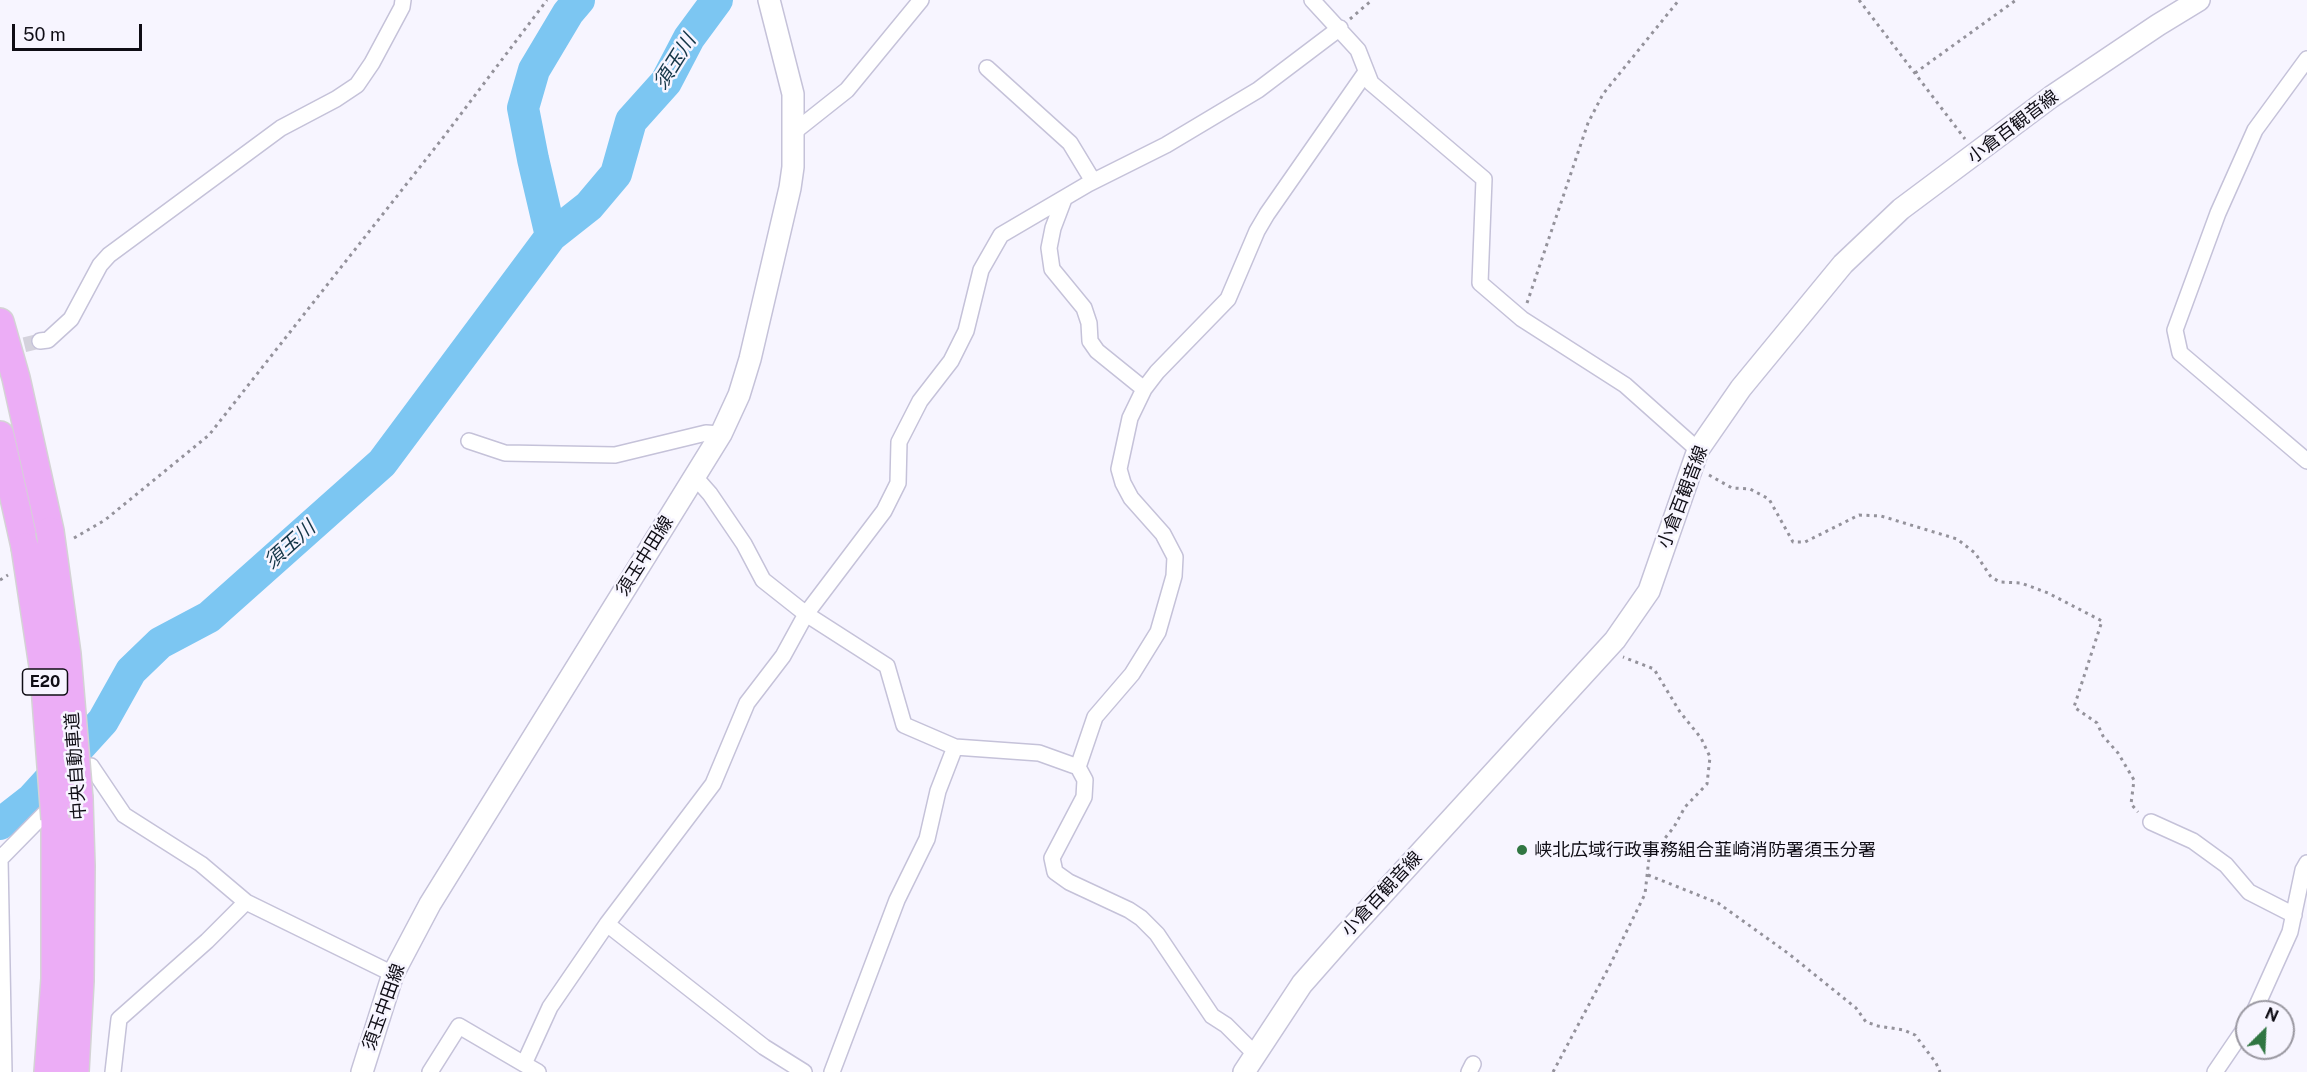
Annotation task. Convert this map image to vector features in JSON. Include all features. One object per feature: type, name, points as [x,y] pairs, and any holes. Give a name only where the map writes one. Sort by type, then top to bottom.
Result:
[{"type":"highway","name":"中央自動車道","points":[[0,322],[58,536],[79,799],[80,981],[75,1072]]},
{"type":"highway","name":"中央自動車道","points":[[0,435],[25,547],[44,673],[57,877],[55,979],[48,1072]]},
{"type":"main road","name":"須玉中田線","points":[[362,1072],[379,1011],[393,974],[430,904],[695,477],[721,434],[739,395],[750,359],[790,188],[795,132],[793,94],[788,67],[769,0]]},
{"type":"main road","name":"小倉百観音線","points":[[1244,1072],[1302,984],[1338,942],[1606,650],[1649,591],[1695,457],[1741,388],[1843,264],[1901,209],[2051,98],[2157,25],[2199,0]]},
{"type":"street","points":[[40,341],[48,340],[71,319],[100,265],[109,255],[281,128],[336,99],[357,85],[372,63],[404,0]]},
{"type":"street","points":[[795,132],[848,90],[921,0]]},
{"type":"street","points":[[1312,0],[1358,50],[1371,83],[1485,178],[1480,283],[1522,319],[1625,386],[1695,457]]},
{"type":"street","points":[[525,1064],[550,1006],[607,924],[714,784],[747,703],[783,656],[806,614],[884,511],[898,483],[900,442],[920,401],[951,361],[966,331],[981,270],[1001,235],[1093,181],[1166,145],[1258,90],[1340,28]]},
{"type":"street","points":[[2307,58],[2255,130],[2218,213],[2175,330],[2180,353],[2307,460]]},
{"type":"street","points":[[987,68],[1070,143],[1093,181]]},
{"type":"street","points":[[1078,767],[1095,717],[1132,674],[1158,633],[1174,576],[1175,557],[1163,534],[1131,498],[1119,469],[1130,418],[1144,389],[1228,299],[1257,231],[1267,214],[1366,72]]},
{"type":"street","points":[[1064,198],[1053,228],[1049,248],[1052,270],[1084,308],[1089,323],[1090,342],[1097,351],[1144,389]]},
{"type":"street","points":[[469,441],[505,453],[615,454],[706,433],[721,434]]},
{"type":"street","points":[[695,477],[710,494],[738,536],[763,580],[806,614],[887,666],[904,724],[955,747],[1039,753],[1078,767],[1085,780],[1084,797],[1052,858],[1055,872],[1069,882],[1141,918],[1158,934],[1212,1016],[1226,1025],[1255,1054]]},
{"type":"street","points":[[832,1072],[897,900],[927,839],[938,791],[955,747]]},
{"type":"street","points":[[4,1072],[0,859],[91,766],[124,815],[201,864],[246,902],[393,974]]},
{"type":"street","points":[[2151,822],[2193,841],[2226,865],[2249,892],[2294,915]]},
{"type":"street","points":[[2259,1000],[2290,932],[2303,870],[2307,863]]},
{"type":"street","points":[[113,1072],[120,1019],[207,941],[246,902]]},
{"type":"street","points":[[607,924],[764,1047],[804,1072]]},
{"type":"street","points":[[430,1072],[459,1026],[538,1072]]},
{"type":"street","points":[[2215,1072],[2235,1043]]},
{"type":"path","points":[[58,536],[105,520],[209,435],[442,139],[547,0]]},
{"type":"path","points":[[1340,28],[1372,0]]},
{"type":"path","points":[[1522,319],[1588,123],[1603,94],[1679,0]]},
{"type":"path","points":[[1859,0],[1977,154]]},
{"type":"path","points":[[1915,73],[2016,0]]},
{"type":"path","points":[[1695,457],[1720,482],[1732,488],[1750,489],[1769,499],[1793,542],[1805,542],[1859,515],[1881,516],[1957,539],[1975,553],[1991,577],[2000,582],[2021,584],[2048,593],[2102,621],[2075,698],[2074,707],[2097,723],[2103,736],[2118,753],[2134,780],[2131,804],[2134,810],[2151,822]]},
{"type":"path","points":[[0,580],[10,574]]},
{"type":"path","points":[[1553,1072],[1645,894],[1649,858],[1674,827],[1685,807],[1707,784],[1710,757],[1701,738],[1680,712],[1653,669],[1606,650]]},
{"type":"path","points":[[1648,875],[1718,903],[1789,954],[1856,1008],[1866,1022],[1904,1030],[1915,1035],[1940,1072]]},
{"type":"waterway","name":"須玉川","points":[[551,236],[523,108],[534,70],[568,13],[579,0]]},
{"type":"waterway","name":"須玉川","points":[[0,824],[32,799],[103,721],[131,671],[160,643],[209,617],[382,463],[551,236],[589,206],[616,174],[631,121],[666,82],[689,38],[717,0]]},
{"type":"tunnel","points":[[2,350],[40,341]]},
{"type":"place","name":"峡北広域行政事務組合韮崎消防署須玉分署","points":[[1522,850]]}]
